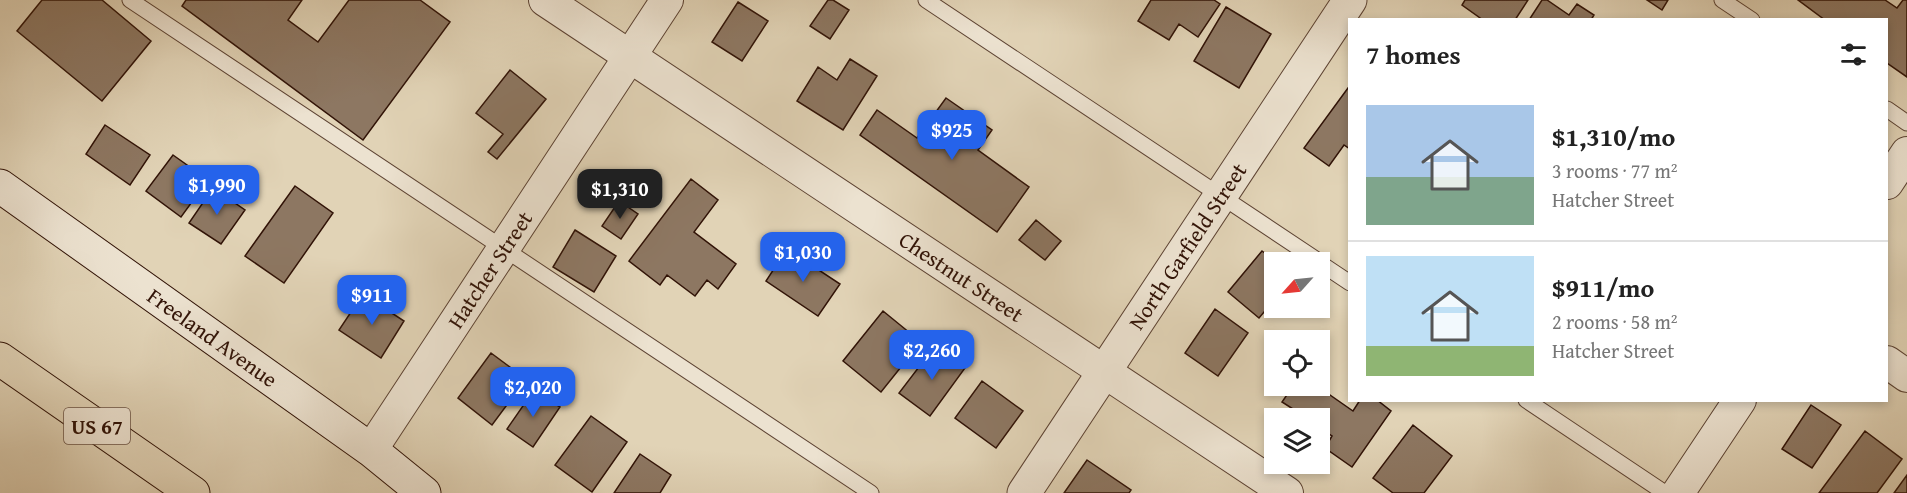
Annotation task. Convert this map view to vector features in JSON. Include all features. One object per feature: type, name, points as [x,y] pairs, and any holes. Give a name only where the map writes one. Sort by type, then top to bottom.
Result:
[{"type":"highway","name":"US 67","points":[[0,359],[194,493]]},
{"type":"street","name":"Chestnut Street","points":[[545,0],[1287,493]]},
{"type":"street","name":"Hatcher Street","points":[[371,450],[668,0]]},
{"type":"street","name":"North Garfield Street","points":[[1024,493],[1347,7]]},
{"type":"street","points":[[1888,182],[1907,153]]},
{"type":"street","name":"Freeland Avenue","points":[[0,186],[371,450],[424,493]]},
{"type":"street","points":[[1888,364],[1907,376]]},
{"type":"street","points":[[1678,493],[1739,402]]},
{"type":"lane","points":[[130,0],[871,493]]},
{"type":"lane","points":[[926,0],[1304,252]]},
{"type":"lane","points":[[1722,0],[1749,18]]},
{"type":"lane","points":[[1888,111],[1907,123]]},
{"type":"lane","points":[[1330,270],[1348,282]]},
{"type":"lane","points":[[1529,402],[1665,493]]},
{"type":"building","points":[[42,0],[102,0],[151,41],[102,101],[17,31]]},
{"type":"building","points":[[186,0],[302,0],[288,20],[318,42],[349,0],[420,0],[450,22],[363,140],[182,6]]},
{"type":"building","points":[[828,0],[833,0],[849,10],[830,39],[810,26]]},
{"type":"building","points":[[1151,0],[1214,0],[1220,4],[1198,37],[1179,24],[1169,40],[1138,21]]},
{"type":"building","points":[[1465,0],[1528,0],[1516,18],[1480,18],[1462,5]]},
{"type":"building","points":[[1542,0],[1547,0],[1569,15],[1577,4],[1594,15],[1592,18],[1530,18]]},
{"type":"building","points":[[1647,0],[1668,0],[1662,10]]},
{"type":"building","points":[[1798,0],[1885,0],[1897,8],[1903,0],[1907,0],[1907,77],[1888,64],[1888,18],[1822,18]]},
{"type":"building","points":[[738,2],[768,21],[742,61],[712,42]]},
{"type":"building","points":[[1226,7],[1271,34],[1239,88],[1194,61]]},
{"type":"building","points":[[850,59],[877,76],[843,130],[797,101],[818,67],[837,80]]},
{"type":"building","points":[[510,70],[546,99],[497,159],[488,152],[503,134],[476,113]]},
{"type":"building","points":[[1348,88],[1348,148],[1344,145],[1329,166],[1304,148]]},
{"type":"building","points":[[946,98],[992,130],[978,150],[1029,187],[997,232],[860,135],[877,110],[917,138]]},
{"type":"building","points":[[105,125],[150,155],[130,185],[86,154]]},
{"type":"building","points":[[173,155],[208,180],[181,217],[146,191]]},
{"type":"building","points":[[691,179],[718,200],[694,232],[736,264],[718,289],[707,280],[695,296],[667,275],[660,285],[629,261]]},
{"type":"building","points":[[295,186],[333,213],[284,283],[245,256]]},
{"type":"building","points":[[213,188],[245,210],[221,244],[189,223]]},
{"type":"building","points":[[619,201],[638,214],[621,239],[602,226]]},
{"type":"building","points":[[1036,220],[1061,241],[1045,260],[1019,240]]},
{"type":"building","points":[[575,230],[616,256],[594,292],[553,267]]},
{"type":"building","points":[[787,249],[840,284],[818,316],[766,281]]},
{"type":"building","points":[[1262,251],[1264,252],[1264,312],[1259,318],[1228,292]]},
{"type":"building","points":[[363,294],[404,321],[381,358],[339,330]]},
{"type":"building","points":[[1215,309],[1248,333],[1218,376],[1185,353]]},
{"type":"building","points":[[883,311],[921,342],[881,392],[843,361]]},
{"type":"building","points":[[935,346],[965,368],[930,416],[899,393]]},
{"type":"building","points":[[491,353],[526,379],[492,425],[458,398]]},
{"type":"building","points":[[982,381],[1023,411],[996,448],[955,418]]},
{"type":"building","points":[[534,390],[560,407],[533,447],[507,429]]},
{"type":"building","points":[[1330,395],[1353,411],[1359,402],[1380,402],[1391,411],[1352,467],[1330,452],[1332,436],[1330,435],[1330,408],[1291,408],[1282,402],[1286,396]]},
{"type":"building","points":[[1811,405],[1841,425],[1812,468],[1782,449]]},
{"type":"building","points":[[591,416],[627,442],[592,492],[555,465]]},
{"type":"building","points":[[1413,425],[1452,456],[1424,493],[1393,493],[1373,478]]},
{"type":"building","points":[[1865,431],[1902,459],[1877,493],[1819,493]]},
{"type":"building","points":[[640,454],[671,475],[660,493],[614,493]]},
{"type":"building","points":[[1087,460],[1131,490],[1129,493],[1064,493]]},
{"type":"building","points":[[1907,475],[1907,493],[1894,493]]}]
